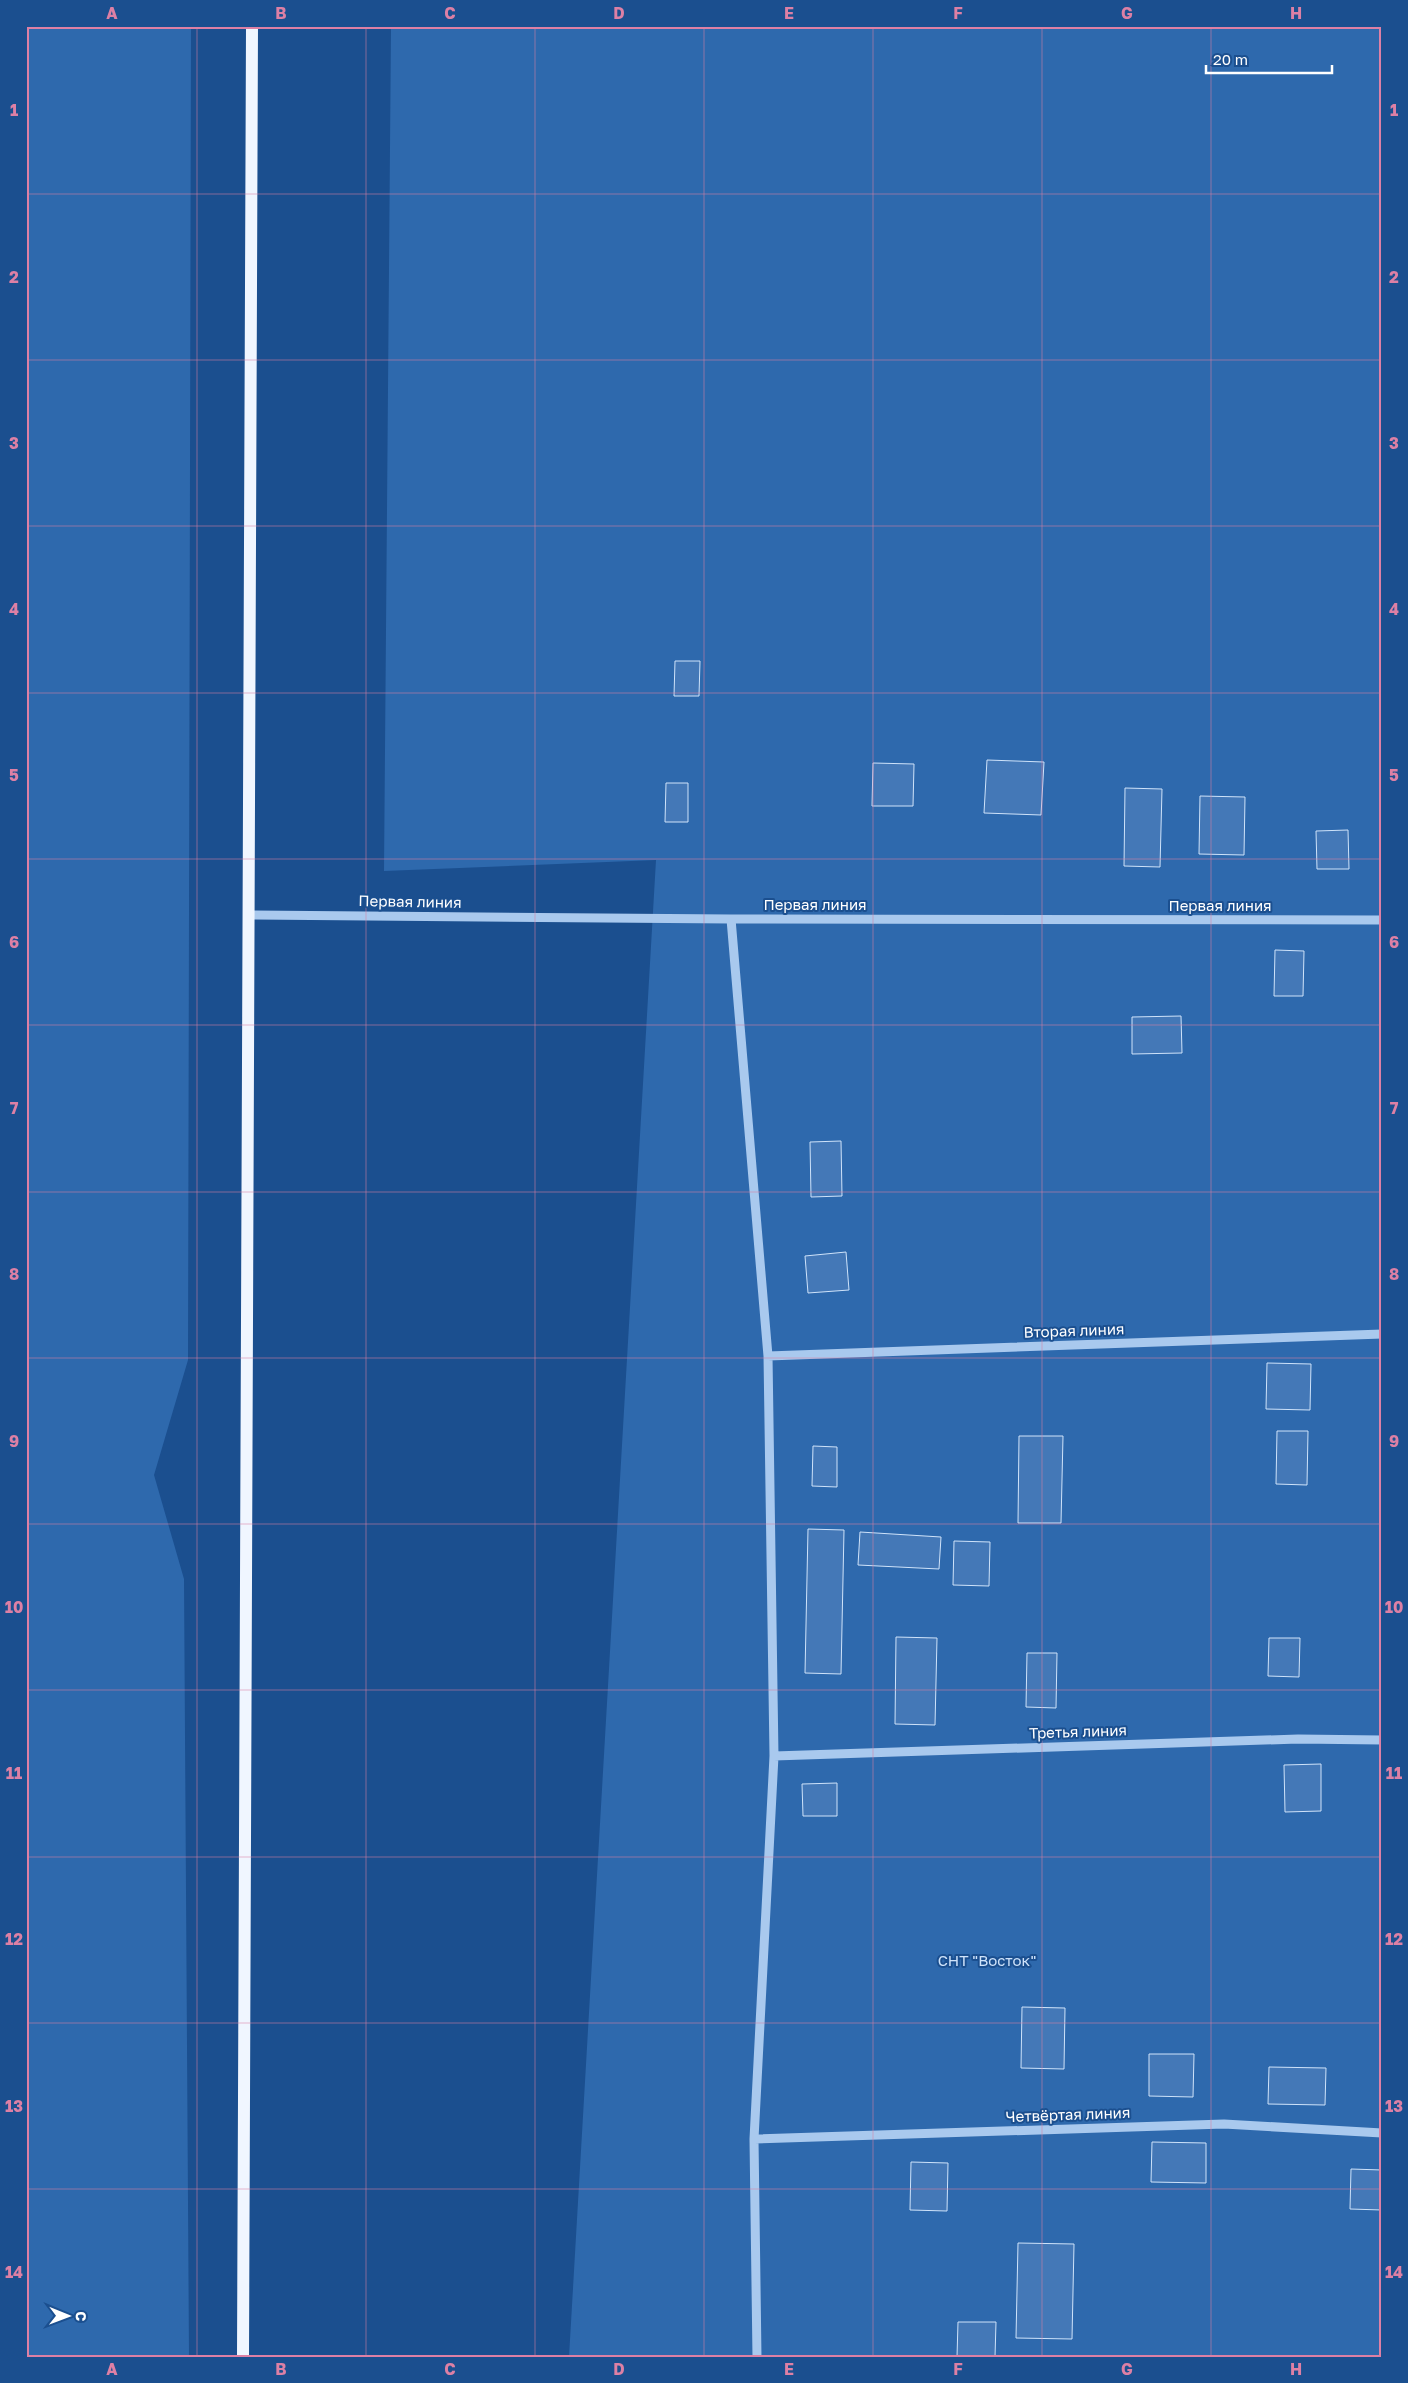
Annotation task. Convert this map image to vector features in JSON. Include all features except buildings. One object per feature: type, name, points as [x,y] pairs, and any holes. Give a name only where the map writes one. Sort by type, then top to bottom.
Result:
[{"type":"main road","points":[[243,2357],[252,26]]},
{"type":"street","name":"Первая линия","points":[[249,915],[731,919],[1382,920]]},
{"type":"street","points":[[731,919],[768,1356],[774,1756],[754,2139],[757,2357]]},
{"type":"street","name":"Вторая линия","points":[[768,1356],[1382,1334]]},
{"type":"street","name":"Третья линия","points":[[774,1756],[1288,1739],[1382,1740]]},
{"type":"street","name":"Четвёртая линия","points":[[754,2139],[1224,2124],[1382,2134]]},
{"type":"green space","points":[[26,26],[191,26],[188,1360],[154,1475],[184,1579],[189,2357],[26,2357]]},
{"type":"green space","name":"СНТ \"Восток\"","points":[[391,26],[1382,26],[1382,2357],[569,2357],[656,860],[384,871]]}]
